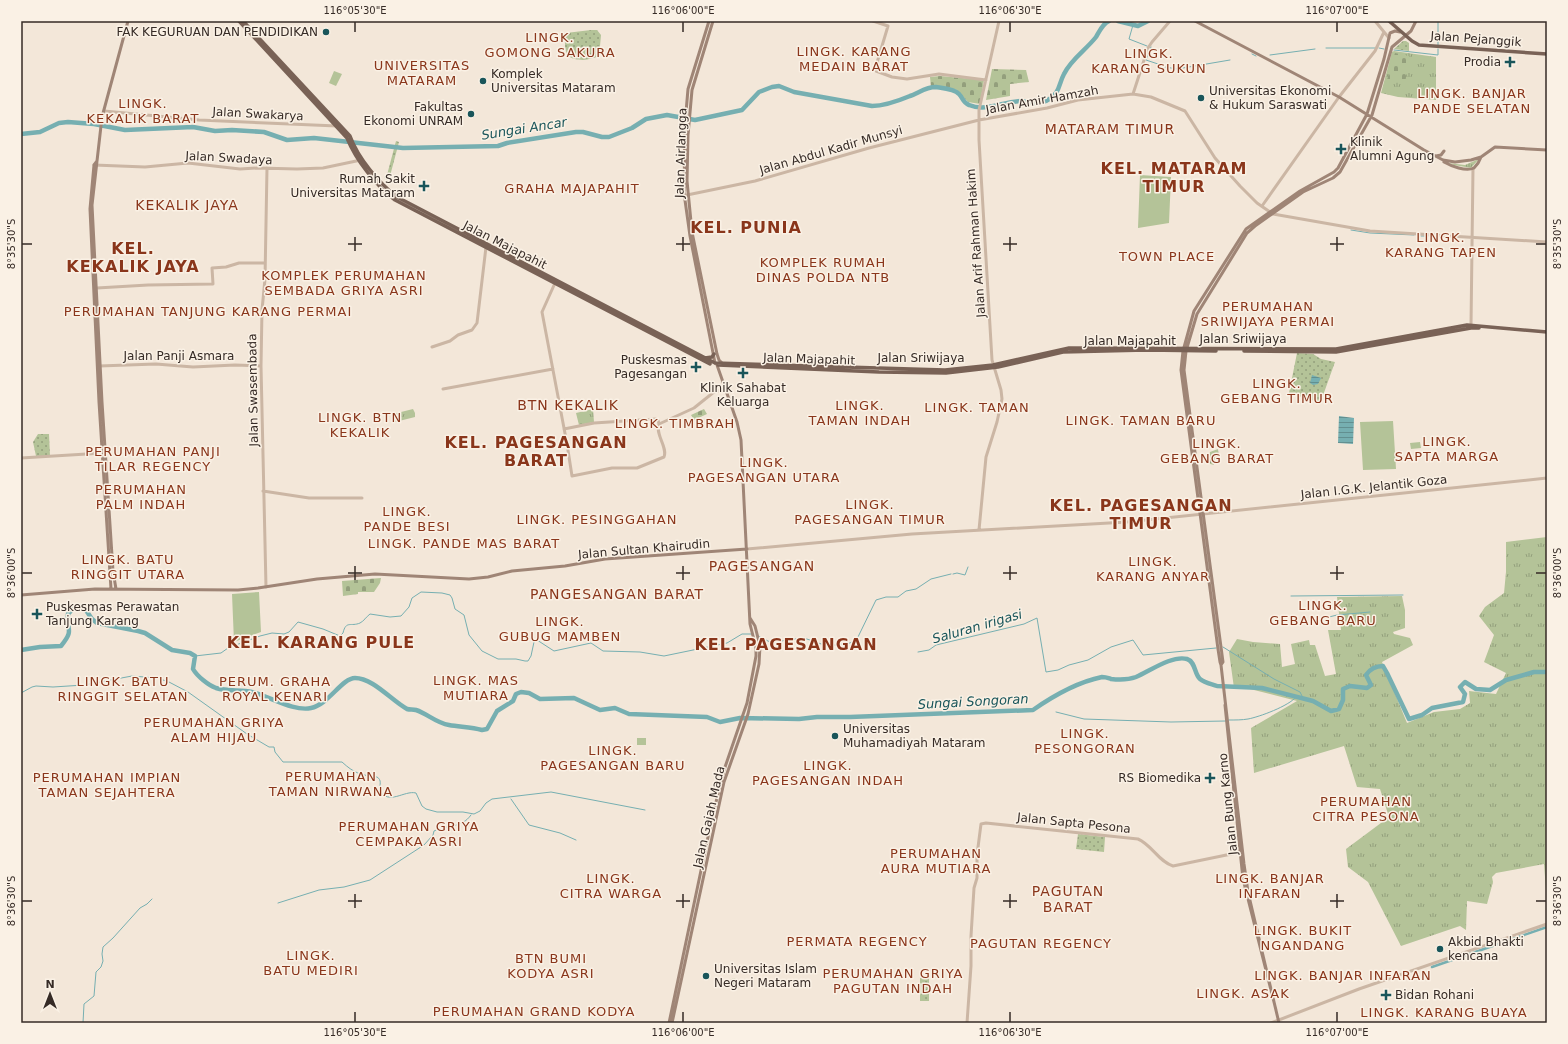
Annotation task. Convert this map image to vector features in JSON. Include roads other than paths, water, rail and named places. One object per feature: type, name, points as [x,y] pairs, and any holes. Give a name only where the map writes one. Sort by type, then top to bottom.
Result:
[{"type":"main road","points":[[113,589],[99,366],[92,205],[101,122],[128,21]]},
{"type":"main road","name":"Jalan Majapahit","points":[[239,21],[340,126],[361,160],[388,190],[397,197],[486,247],[718,364]]},
{"type":"main road","name":"Jalan Majapahit","points":[[243,21],[335,126],[348,137]]},
{"type":"main road","name":"Jalan Airlangga","points":[[709,21],[690,81],[687,124],[686,195],[692,236],[718,364]]},
{"type":"main road","name":"Jalan Airlangga","points":[[688,111],[695,78],[713,21]]},
{"type":"main road","points":[[1195,21],[1339,97],[1453,166],[1473,168],[1481,156]]},
{"type":"main road","name":"Jalan Pejanggik","points":[[1389,21],[1400,32],[1419,45],[1547,54]]},
{"type":"main road","points":[[1279,1022],[1243,879],[1222,662],[1187,402],[1184,370],[1185,350],[1197,310],[1250,225],[1295,196],[1322,181],[1342,165],[1369,115],[1392,48],[1411,31],[1416,21]]},
{"type":"main road","points":[[1380,82],[1389,38],[1392,32],[1400,32]]},
{"type":"main road","points":[[1440,159],[1450,162],[1466,161],[1481,156],[1495,147],[1547,150]]},
{"type":"main road","points":[[1436,156],[1444,151]]},
{"type":"main road","name":"Jalan Majapahit","points":[[410,205],[615,312]]},
{"type":"main road","points":[[94,249],[97,288],[99,366]]},
{"type":"main road","name":"Jalan Majapahit","points":[[621,315],[709,364],[718,364]]},
{"type":"main road","points":[[1471,326],[1547,332]]},
{"type":"main road","name":"Jalan Sriwijaya","points":[[718,364],[842,369],[944,370],[993,366],[1063,349],[1288,350],[1331,352],[1471,326]]},
{"type":"main road","points":[[704,358],[710,358],[716,354],[718,364]]},
{"type":"main road","name":"Jalan Gajah Mada","points":[[671,1021],[720,791],[747,703],[756,648],[750,630],[741,440],[737,422],[718,364]]},
{"type":"main road","name":"Jalan Sultan Khairudin","points":[[21,595],[75,590],[113,589],[238,590],[317,579],[375,574],[469,579],[488,577],[512,570],[565,566],[617,558],[747,550]]},
{"type":"main road","name":"Jalan Gajah Mada","points":[[726,771],[748,714],[758,669],[760,652],[755,626],[750,618]]},
{"type":"main road","points":[[754,667],[758,669]]},
{"type":"main road","points":[[1252,911],[1277,1012]]},
{"type":"street","points":[[873,21],[888,26],[876,66],[878,73],[907,79],[939,74],[986,80]]},
{"type":"street","name":"Jalan Arif Rahman Hakim","points":[[979,530],[986,458],[998,422],[1001,404],[1001,390],[993,366],[980,180],[978,120],[999,21]]},
{"type":"street","points":[[1133,94],[1148,48],[1170,21]]},
{"type":"street","points":[[1375,21],[1389,38]]},
{"type":"street","points":[[1262,206],[1339,97],[1375,51],[1384,32]]},
{"type":"street","name":"Jalan Amir Hamzah","points":[[978,120],[1047,108],[1078,100],[1133,94],[1151,97],[1184,111],[1215,158],[1240,186],[1262,206],[1272,212]]},
{"type":"street","name":"Jalan Swakarya","points":[[104,111],[205,121],[340,126]]},
{"type":"street","name":"Jalan Abdul Kadir Munsyi","points":[[686,195],[755,181],[869,148],[978,120]]},
{"type":"street","name":"Jalan Swadaya","points":[[96,165],[145,167],[188,163],[240,169],[297,169],[323,168],[361,160]]},
{"type":"street","name":"Jalan Swasembada","points":[[266,587],[260,366],[265,264],[267,168]]},
{"type":"street","points":[[1471,326],[1473,168]]},
{"type":"street","points":[[1272,212],[1359,230],[1547,242]]},
{"type":"street","points":[[432,347],[450,341],[458,335],[472,330],[477,323],[486,247]]},
{"type":"street","points":[[97,288],[148,285],[213,284],[212,268],[226,267],[238,263],[265,264]]},
{"type":"street","points":[[555,282],[542,308],[542,312],[572,476],[612,468],[637,468],[662,458],[665,456],[665,453],[658,432],[658,427],[660,424],[694,408],[714,392],[726,389]]},
{"type":"street","name":"Jalan Panji Asmara","points":[[99,366],[156,364],[193,367],[235,365],[260,366]]},
{"type":"street","points":[[443,389],[553,370]]},
{"type":"street","points":[[564,429],[608,421],[658,420],[660,424]]},
{"type":"street","points":[[21,458],[104,453]]},
{"type":"street","name":"Jalan I.G.K. Jelantik Goza","points":[[747,550],[910,535],[1098,524],[1547,478]]},
{"type":"street","points":[[263,491],[309,498],[362,498]]},
{"type":"street","name":"Jalan Sapta Pesona","points":[[967,1023],[974,889],[977,878],[977,855],[981,825],[984,823],[1138,839],[1146,844],[1166,864],[1173,866],[1240,852]]},
{"type":"street","points":[[1271,1023],[1279,1022],[1359,989],[1547,924]]},
{"type":"water","points":[[1312,375],[1321,378],[1318,384],[1313,385],[1310,383]]},
{"type":"water","points":[[1339,416],[1354,418],[1353,444],[1338,443]]},
{"type":"waterway","name":"Sungai Ancar","points":[[21,134],[40,132],[59,123],[68,122],[94,124],[125,130],[193,127],[215,131],[232,130],[264,132],[287,140],[314,138],[403,148],[498,146],[507,143],[576,132],[609,137],[632,128],[646,119],[667,115],[695,120],[742,110],[759,92],[779,86],[794,92],[872,106],[891,103],[932,87],[955,91],[965,103],[975,107],[988,107],[1020,101],[1039,104],[1051,98],[1057,92],[1067,69],[1092,42],[1103,26],[1109,21]]},
{"type":"waterway","name":"Sungai Ancar","points":[[1118,21],[1138,26],[1148,21]]},
{"type":"waterway","points":[[1438,21],[1438,45]]},
{"type":"waterway","points":[[1133,25],[1129,39],[1147,46]]},
{"type":"waterway","points":[[1151,47],[1146,60],[1161,65]]},
{"type":"waterway","points":[[1326,48],[1375,48]]},
{"type":"waterway","points":[[1379,48],[1384,49]]},
{"type":"waterway","points":[[1270,55],[1315,49]]},
{"type":"waterway","points":[[1394,50],[1438,55],[1438,49]]},
{"type":"waterway","points":[[1252,54],[1256,56]]},
{"type":"waterway","points":[[1165,67],[1177,69],[1230,60]]},
{"type":"waterway","points":[[1351,230],[1370,233],[1414,235]]},
{"type":"waterway","points":[[1421,236],[1428,236]]},
{"type":"waterway","points":[[953,574],[957,573],[965,575],[968,567]]},
{"type":"waterway","points":[[758,636],[770,642],[804,638],[827,646],[850,643],[857,639],[876,600],[886,597],[898,597],[906,591],[916,589],[931,579],[951,574]]},
{"type":"waterway","points":[[195,656],[221,653],[228,648],[272,633],[284,634],[289,632],[298,622],[323,629],[340,636],[347,625],[360,623],[370,614],[390,617],[401,616],[409,607],[412,598],[421,592],[450,595],[455,609],[464,615],[469,635],[482,651],[498,659],[528,661],[531,656],[534,642],[537,640],[554,651],[591,643],[603,651],[640,652],[664,656],[727,643],[742,634],[751,634]]},
{"type":"waterway","points":[[1291,596],[1403,595]]},
{"type":"waterway","name":"Sungai Songoran","points":[[21,650],[61,646],[69,633],[68,614],[75,607],[83,606],[92,619],[97,623],[145,633],[172,650],[190,653],[195,656],[193,669],[203,680],[216,688],[252,692],[289,706],[304,709],[317,706],[350,679],[362,679],[369,682],[407,709],[420,712],[444,724],[482,730],[487,729],[497,711],[513,701],[516,694],[521,692],[529,693],[540,699],[574,698],[600,710],[615,708],[629,714],[707,717],[720,722],[740,718],[799,719],[817,717],[1033,710],[1057,695],[1084,682],[1102,677],[1117,680],[1133,678],[1168,661],[1181,658],[1190,661],[1198,677],[1208,683],[1217,686],[1262,688],[1313,701],[1331,711],[1339,709],[1343,700],[1343,689],[1350,686],[1367,688],[1371,685],[1366,675],[1373,668],[1383,666],[1409,719],[1422,715],[1432,708],[1463,702],[1465,694],[1460,687],[1465,682],[1476,689],[1490,690],[1506,680],[1534,672],[1547,672]]},
{"type":"waterway","points":[[1329,617],[1370,612]]},
{"type":"waterway","name":"Saluran irigasi","points":[[918,652],[929,650],[936,645],[1024,624],[1037,618],[1046,672],[1058,670],[1069,665],[1088,660],[1111,647],[1133,640],[1143,655],[1216,648]]},
{"type":"waterway","name":"Saluran irigasi","points":[[1223,647],[1274,679],[1300,692],[1303,698]]},
{"type":"waterway","points":[[21,693],[36,686],[53,687],[84,685],[132,676],[157,678],[169,682],[188,692],[247,734],[269,747],[274,747],[275,752],[283,762],[342,762],[350,769],[358,773],[379,778],[379,790],[383,795],[392,797],[416,793],[422,806],[426,809],[437,812],[463,812],[474,814],[480,811],[486,803],[492,799],[551,792],[645,810]]},
{"type":"waterway","name":"Saluran irigasi","points":[[1229,720],[1253,718],[1274,711],[1296,697]]},
{"type":"waterway","name":"Saluran irigasi","points":[[1056,712],[1084,719],[1171,722],[1226,721]]},
{"type":"waterway","points":[[511,799],[529,825],[560,833],[576,840]]},
{"type":"waterway","points":[[278,903],[319,890],[344,887],[370,880],[424,845],[433,835],[434,831],[459,824],[471,815]]},
{"type":"waterway","points":[[83,1023],[84,1004],[94,996],[96,972],[101,967],[103,961],[103,947],[140,908],[152,899]]},
{"type":"waterway","points":[[1432,967],[1547,927]]},
{"type":"place","name":"FAK KEGURUAN DAN PENDIDIKAN","points":[[326,32]]},
{"type":"place","name":"Prodia","points":[[1510,62]]},
{"type":"place","name":"Komplek Universitas Mataram","points":[[483,81]]},
{"type":"place","name":"Universitas Ekonomi & Hukum Saraswati","points":[[1201,98]]},
{"type":"place","name":"Fakultas Ekonomi UNRAM","points":[[471,114]]},
{"type":"place","name":"Klinik Alumni Agung","points":[[1341,149]]},
{"type":"place","name":"Rumah Sakit Universitas Mataram","points":[[424,186]]},
{"type":"place","name":"Puskesmas Pagesangan","points":[[696,367]]},
{"type":"place","name":"Klinik Sahabat Keluarga","points":[[743,373]]},
{"type":"place","name":"Puskesmas Perawatan Tanjung Karang","points":[[37,614]]},
{"type":"place","name":"Universitas Muhamadiyah Mataram","points":[[835,736]]},
{"type":"place","name":"RS Biomedika","points":[[1210,778]]},
{"type":"place","name":"Akbid Bhakti kencana","points":[[1440,949]]},
{"type":"place","name":"Universitas Islam Negeri Mataram","points":[[706,976]]},
{"type":"place","name":"Bidan Rohani","points":[[1386,995]]},
{"type":"district","name":"LINGK. GOMONG SAKURA","points":[[550,44]]},
{"type":"district","name":"LINGK. KARANG MEDAIN BARAT","points":[[854,58]]},
{"type":"district","name":"LINGK. KARANG SUKUN","points":[[1149,60]]},
{"type":"district","name":"UNIVERSITAS MATARAM","points":[[422,72]]},
{"type":"district","name":"LINGK. BANJAR PANDE SELATAN","points":[[1472,100]]},
{"type":"district","name":"LINGK. KEKALIK BARAT","points":[[143,110]]},
{"type":"district","name":"MATARAM TIMUR","points":[[1110,129]]},
{"type":"district","name":"KEL. MATARAM TIMUR","points":[[1174,177]]},
{"type":"district","name":"GRAHA MAJAPAHIT","points":[[572,188]]},
{"type":"district","name":"KEKALIK JAYA","points":[[187,205]]},
{"type":"district","name":"KEL. PUNIA","points":[[746,227]]},
{"type":"district","name":"LINGK. KARANG TAPEN","points":[[1441,244]]},
{"type":"district","name":"TOWN PLACE","points":[[1167,256]]},
{"type":"district","name":"KEL. KEKALIK JAYA","points":[[133,257]]},
{"type":"district","name":"KOMPLEK RUMAH DINAS POLDA NTB","points":[[823,270]]},
{"type":"district","name":"KOMPLEK PERUMAHAN SEMBADA GRIYA ASRI","points":[[344,282]]},
{"type":"district","name":"PERUMAHAN TANJUNG KARANG PERMAI","points":[[208,311]]},
{"type":"district","name":"PERUMAHAN SRIWIJAYA PERMAI","points":[[1268,314]]},
{"type":"district","name":"LINGK. GEBANG TIMUR","points":[[1277,390]]},
{"type":"district","name":"BTN KEKALIK","points":[[568,405]]},
{"type":"district","name":"LINGK. TAMAN","points":[[977,407]]},
{"type":"district","name":"LINGK. TAMAN INDAH","points":[[860,412]]},
{"type":"district","name":"LINGK. TAMAN BARU","points":[[1141,420]]},
{"type":"district","name":"LINGK. TIMBRAH","points":[[675,423]]},
{"type":"district","name":"LINGK. BTN KEKALIK","points":[[360,424]]},
{"type":"district","name":"LINGK. SAPTA MARGA","points":[[1447,448]]},
{"type":"district","name":"LINGK. GEBANG BARAT","points":[[1217,450]]},
{"type":"district","name":"KEL. PAGESANGAN BARAT","points":[[536,451]]},
{"type":"district","name":"PERUMAHAN PANJI TILAR REGENCY","points":[[153,458]]},
{"type":"district","name":"LINGK. PAGESANGAN UTARA","points":[[764,470]]},
{"type":"district","name":"PERUMAHAN PALM INDAH","points":[[141,496]]},
{"type":"district","name":"LINGK. PAGESANGAN TIMUR","points":[[870,512]]},
{"type":"district","name":"KEL. PAGESANGAN TIMUR","points":[[1141,514]]},
{"type":"district","name":"LINGK. PANDE BESI","points":[[407,518]]},
{"type":"district","name":"LINGK. PESINGGAHAN","points":[[597,519]]},
{"type":"district","name":"LINGK. PANDE MAS BARAT","points":[[464,543]]},
{"type":"district","name":"LINGK. BATU RINGGIT UTARA","points":[[128,566]]},
{"type":"district","name":"PAGESANGAN","points":[[762,566]]},
{"type":"district","name":"LINGK. KARANG ANYAR","points":[[1153,568]]},
{"type":"district","name":"PANGESANGAN BARAT","points":[[617,594]]},
{"type":"district","name":"LINGK. GEBANG BARU","points":[[1323,612]]},
{"type":"district","name":"LINGK. GUBUG MAMBEN","points":[[560,628]]},
{"type":"district","name":"KEL. KARANG PULE","points":[[321,642]]},
{"type":"district","name":"KEL. PAGESANGAN","points":[[786,644]]},
{"type":"district","name":"LINGK. BATU RINGGIT SELATAN","points":[[123,688]]},
{"type":"district","name":"PERUM. GRAHA ROYAL KENARI","points":[[275,688]]},
{"type":"district","name":"LINGK. MAS MUTIARA","points":[[476,688]]},
{"type":"district","name":"PERUMAHAN GRIYA ALAM HIJAU","points":[[214,730]]},
{"type":"district","name":"LINGK. PESONGORAN","points":[[1085,740]]},
{"type":"district","name":"LINGK. PAGESANGAN BARU","points":[[613,758]]},
{"type":"district","name":"LINGK. PAGESANGAN INDAH","points":[[828,772]]},
{"type":"district","name":"PERUMAHAN IMPIAN TAMAN SEJAHTERA","points":[[107,784]]},
{"type":"district","name":"PERUMAHAN TAMAN NIRWANA","points":[[331,784]]},
{"type":"district","name":"PERUMAHAN CITRA PESONA","points":[[1366,808]]},
{"type":"district","name":"PERUMAHAN GRIYA CEMPAKA ASRI","points":[[409,834]]},
{"type":"district","name":"PERUMAHAN AURA MUTIARA","points":[[936,860]]},
{"type":"district","name":"LINGK. CITRA WARGA","points":[[611,886]]},
{"type":"district","name":"LINGK. BANJAR INFARAN","points":[[1270,886]]},
{"type":"district","name":"PAGUTAN BARAT","points":[[1068,900]]},
{"type":"district","name":"LINGK. BUKIT NGANDANG","points":[[1303,938]]},
{"type":"district","name":"PERMATA REGENCY","points":[[857,941]]},
{"type":"district","name":"PAGUTAN REGENCY","points":[[1041,943]]},
{"type":"district","name":"LINGK. BATU MEDIRI","points":[[311,962]]},
{"type":"district","name":"BTN BUMI KODYA ASRI","points":[[551,966]]},
{"type":"district","name":"LINGK. BANJAR INFARAN","points":[[1343,975]]},
{"type":"district","name":"PERUMAHAN GRIYA PAGUTAN INDAH","points":[[893,980]]},
{"type":"district","name":"LINGK. ASAK","points":[[1243,993]]},
{"type":"district","name":"PERUMAHAN GRAND KODYA","points":[[534,1011]]},
{"type":"district","name":"LINGK. KARANG BUAYA","points":[[1444,1012]]}]
